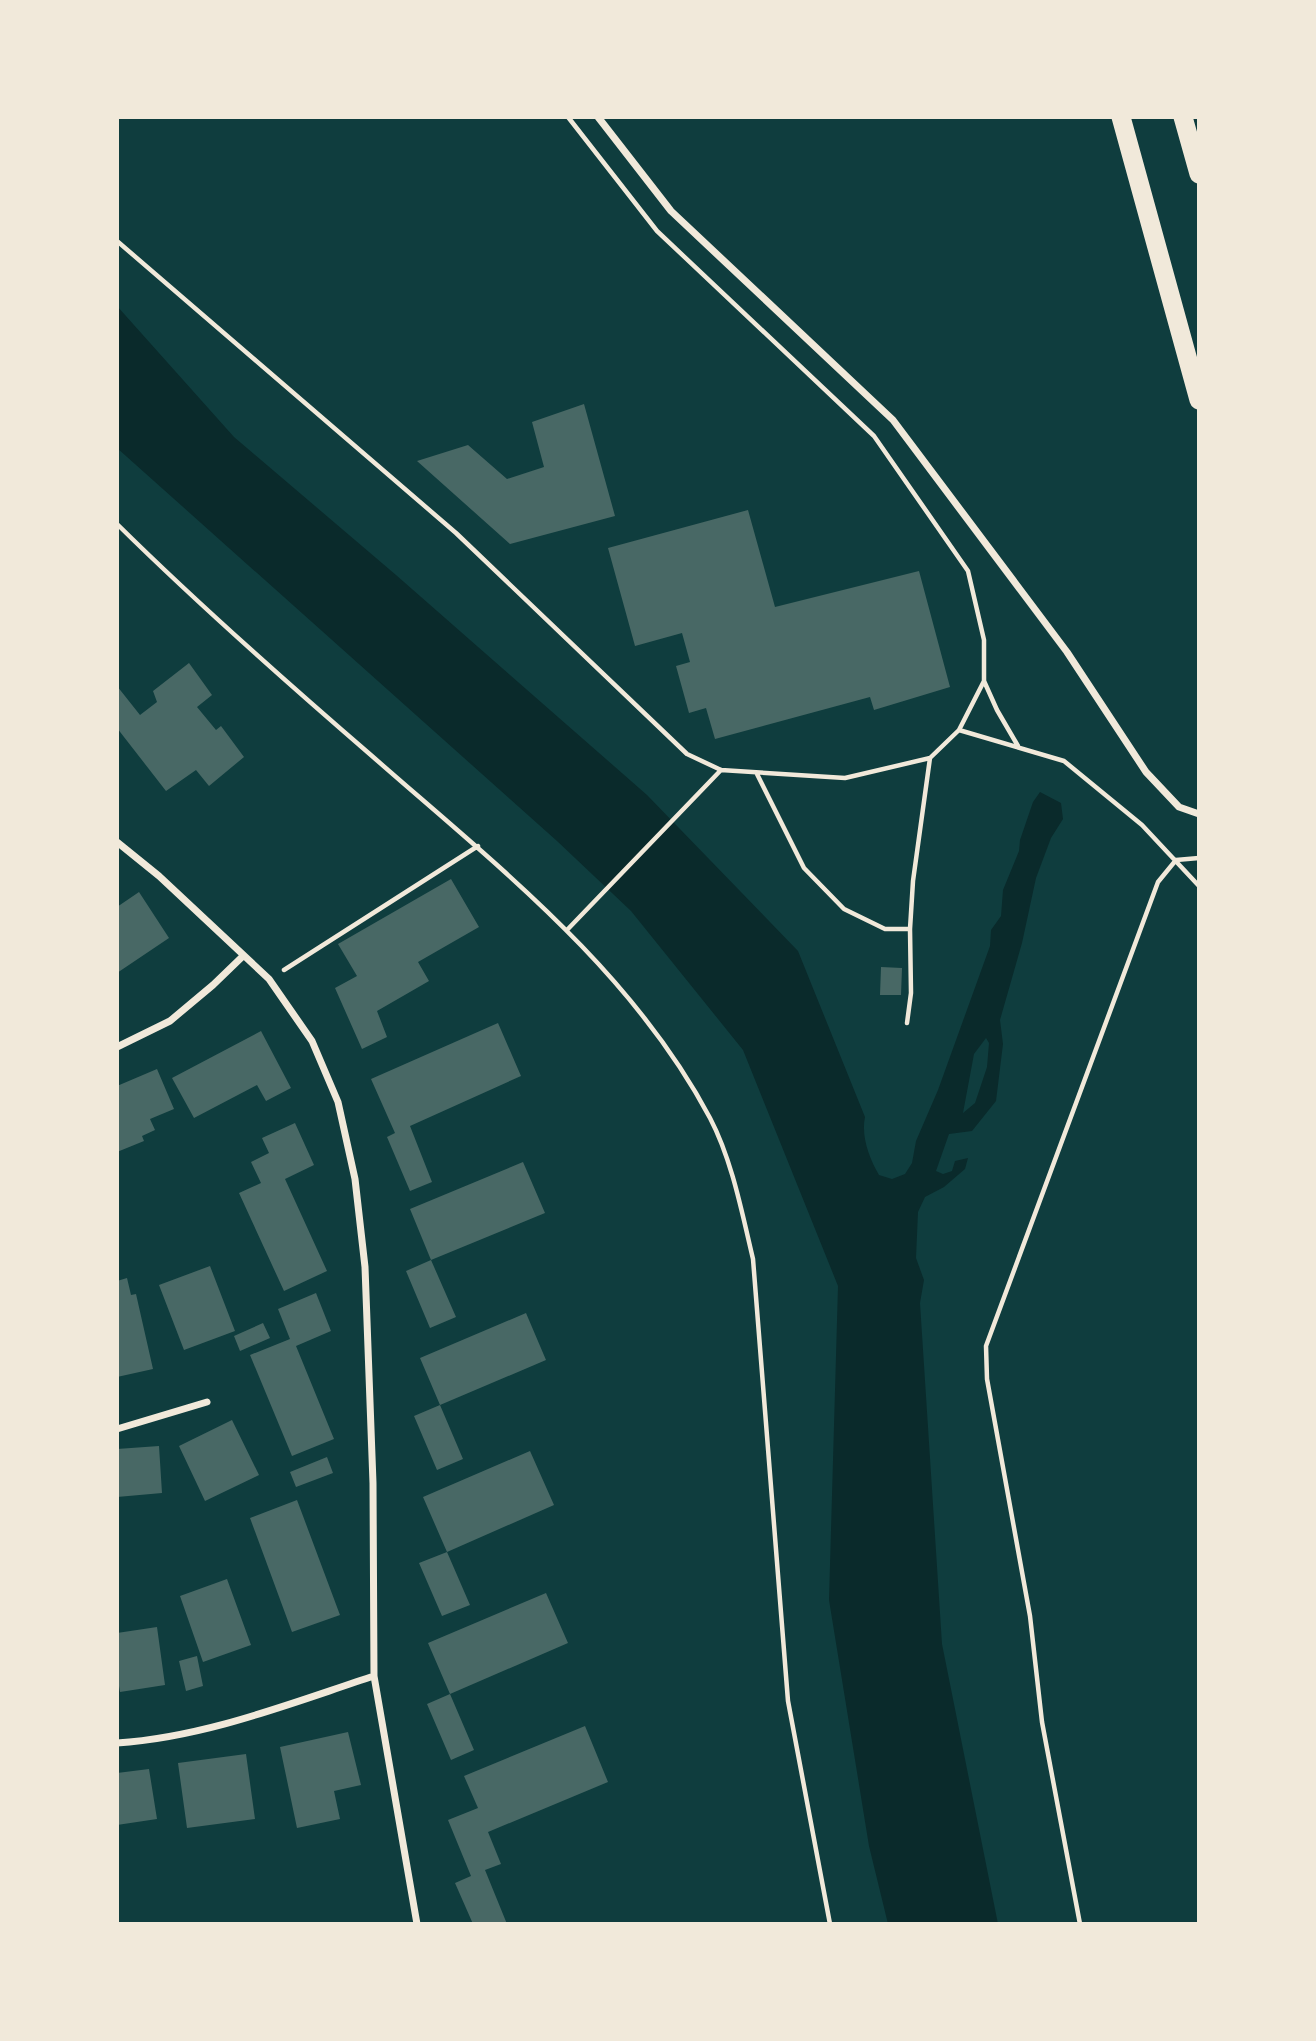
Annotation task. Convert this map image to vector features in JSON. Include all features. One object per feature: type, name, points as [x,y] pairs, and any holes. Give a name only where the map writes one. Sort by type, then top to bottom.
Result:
[{"type":"highway","points":[[1121,117],[1199,400]]},
{"type":"highway","points":[[1183,117],[1199,174]]},
{"type":"street","points":[[598,117],[671,211],[893,420],[1067,652],[1146,772],[1179,807],[1199,814]]},
{"type":"street","points":[[117,842],[159,876],[268,979],[312,1041],[338,1102],[355,1178],[366,1280],[373,1483],[374,1676],[417,1924]]},
{"type":"street","points":[[117,1047],[170,1021],[242,957]]},
{"type":"street","points":[[117,1429],[208,1402]]},
{"type":"street","points":[[117,1743],[138,1742],[226,1724],[374,1676]]},
{"type":"path","points":[[568,117],[657,231],[874,436],[968,571],[984,640],[984,681],[1018,746]]},
{"type":"path","points":[[117,241],[456,533],[687,754],[721,770],[845,778],[930,758],[959,730],[984,681]]},
{"type":"path","points":[[117,524],[372,757],[478,846],[567,930],[621,988],[679,1065],[711,1121],[736,1188],[753,1259],[788,1701],[830,1924]]},
{"type":"path","points":[[959,730],[1064,761],[1142,825],[1199,886]]},
{"type":"path","points":[[907,1023],[911,993],[910,929],[913,880],[930,758]]},
{"type":"path","points":[[567,930],[721,770]]},
{"type":"path","points":[[757,773],[804,868],[844,909],[884,929],[910,929]]},
{"type":"path","points":[[268,979],[478,846]]},
{"type":"path","points":[[1080,1924],[1042,1722],[1030,1616],[987,1379],[986,1346],[1158,882],[1176,860],[1199,858]]},
{"type":"water","points":[[117,306],[234,437],[647,795],[798,951],[865,1117],[867,1147],[879,1175],[892,1179],[905,1174],[912,1163],[916,1141],[938,1090],[990,946],[991,930],[1001,916],[1003,890],[1019,851],[1033,802],[1040,792],[1061,803],[1063,819],[1051,838],[1036,878],[1022,943],[1000,1020],[1003,1044],[996,1101],[972,1131],[949,1134],[936,1171],[943,1174],[952,1171],[955,1161],[968,1158],[965,1169],[944,1187],[925,1197],[918,1212],[916,1258],[924,1280],[920,1303],[942,1644],[998,1924],[888,1924],[869,1846],[829,1600],[838,1286],[743,1050],[631,911],[557,841],[117,448]],"holes":[[[986,1038],[989,1043],[987,1067],[975,1103],[963,1113],[974,1054]]]},
{"type":"building","points":[[584,404],[615,516],[510,544],[417,461],[468,445],[507,479],[544,467],[532,422]]},
{"type":"building","points":[[748,510],[775,607],[919,571],[950,687],[874,710],[870,697],[715,739],[706,708],[689,713],[676,666],[690,662],[682,633],[635,646],[608,548]]},
{"type":"building","points":[[189,663],[212,695],[197,707],[216,730],[221,726],[244,757],[209,786],[196,770],[166,791],[117,728],[117,686],[140,715],[157,702],[153,691]]},
{"type":"building","points":[[451,879],[479,927],[418,962],[429,981],[377,1011],[387,1037],[362,1049],[335,988],[357,976],[338,944]]},
{"type":"building","points":[[139,892],[169,938],[117,973],[117,907]]},
{"type":"building","points":[[881,967],[902,968],[901,995],[880,995]]},
{"type":"building","points":[[498,1023],[521,1076],[410,1126],[432,1182],[410,1191],[387,1137],[395,1133],[371,1079]]},
{"type":"building","points":[[261,1031],[291,1088],[266,1101],[257,1085],[194,1118],[172,1078]]},
{"type":"building","points":[[157,1069],[174,1109],[150,1119],[155,1130],[142,1136],[144,1141],[117,1152],[117,1086]]},
{"type":"building","points":[[295,1123],[314,1165],[285,1179],[327,1271],[284,1291],[239,1193],[261,1183],[251,1162],[269,1153],[262,1138]]},
{"type":"building","points":[[523,1162],[545,1213],[431,1260],[410,1209]]},
{"type":"building","points":[[431,1260],[456,1317],[430,1328],[406,1271]]},
{"type":"building","points":[[210,1266],[235,1331],[184,1350],[159,1285]]},
{"type":"building","points":[[127,1278],[131,1295],[136,1294],[153,1369],[117,1377],[117,1281]]},
{"type":"building","points":[[316,1293],[331,1331],[296,1346],[334,1439],[292,1456],[250,1355],[290,1339],[278,1309]]},
{"type":"building","points":[[526,1313],[546,1360],[440,1405],[420,1358]]},
{"type":"building","points":[[263,1323],[270,1338],[240,1351],[234,1336]]},
{"type":"building","points":[[440,1405],[463,1459],[437,1470],[414,1416]]},
{"type":"building","points":[[232,1420],[259,1475],[205,1501],[179,1446]]},
{"type":"building","points":[[159,1446],[162,1493],[117,1497],[117,1449]]},
{"type":"building","points":[[530,1451],[554,1505],[447,1552],[423,1497]]},
{"type":"building","points":[[327,1457],[333,1473],[296,1487],[290,1472]]},
{"type":"building","points":[[297,1500],[340,1615],[292,1632],[250,1518]]},
{"type":"building","points":[[447,1552],[470,1605],[442,1616],[419,1563]]},
{"type":"building","points":[[227,1579],[251,1645],[203,1662],[180,1596]]},
{"type":"building","points":[[546,1593],[568,1643],[450,1694],[428,1643]]},
{"type":"building","points":[[157,1627],[165,1685],[120,1692],[117,1633]]},
{"type":"building","points":[[197,1656],[203,1686],[186,1691],[179,1661]]},
{"type":"building","points":[[450,1694],[474,1750],[451,1760],[427,1704]]},
{"type":"building","points":[[585,1726],[608,1782],[488,1832],[501,1864],[485,1870],[507,1924],[473,1924],[455,1883],[471,1876],[448,1820],[478,1808],[464,1776]]},
{"type":"building","points":[[348,1732],[361,1785],[334,1791],[340,1819],[297,1828],[280,1747]]},
{"type":"building","points":[[246,1754],[255,1819],[187,1828],[178,1763]]},
{"type":"building","points":[[149,1769],[157,1819],[117,1825],[117,1773]]}]
